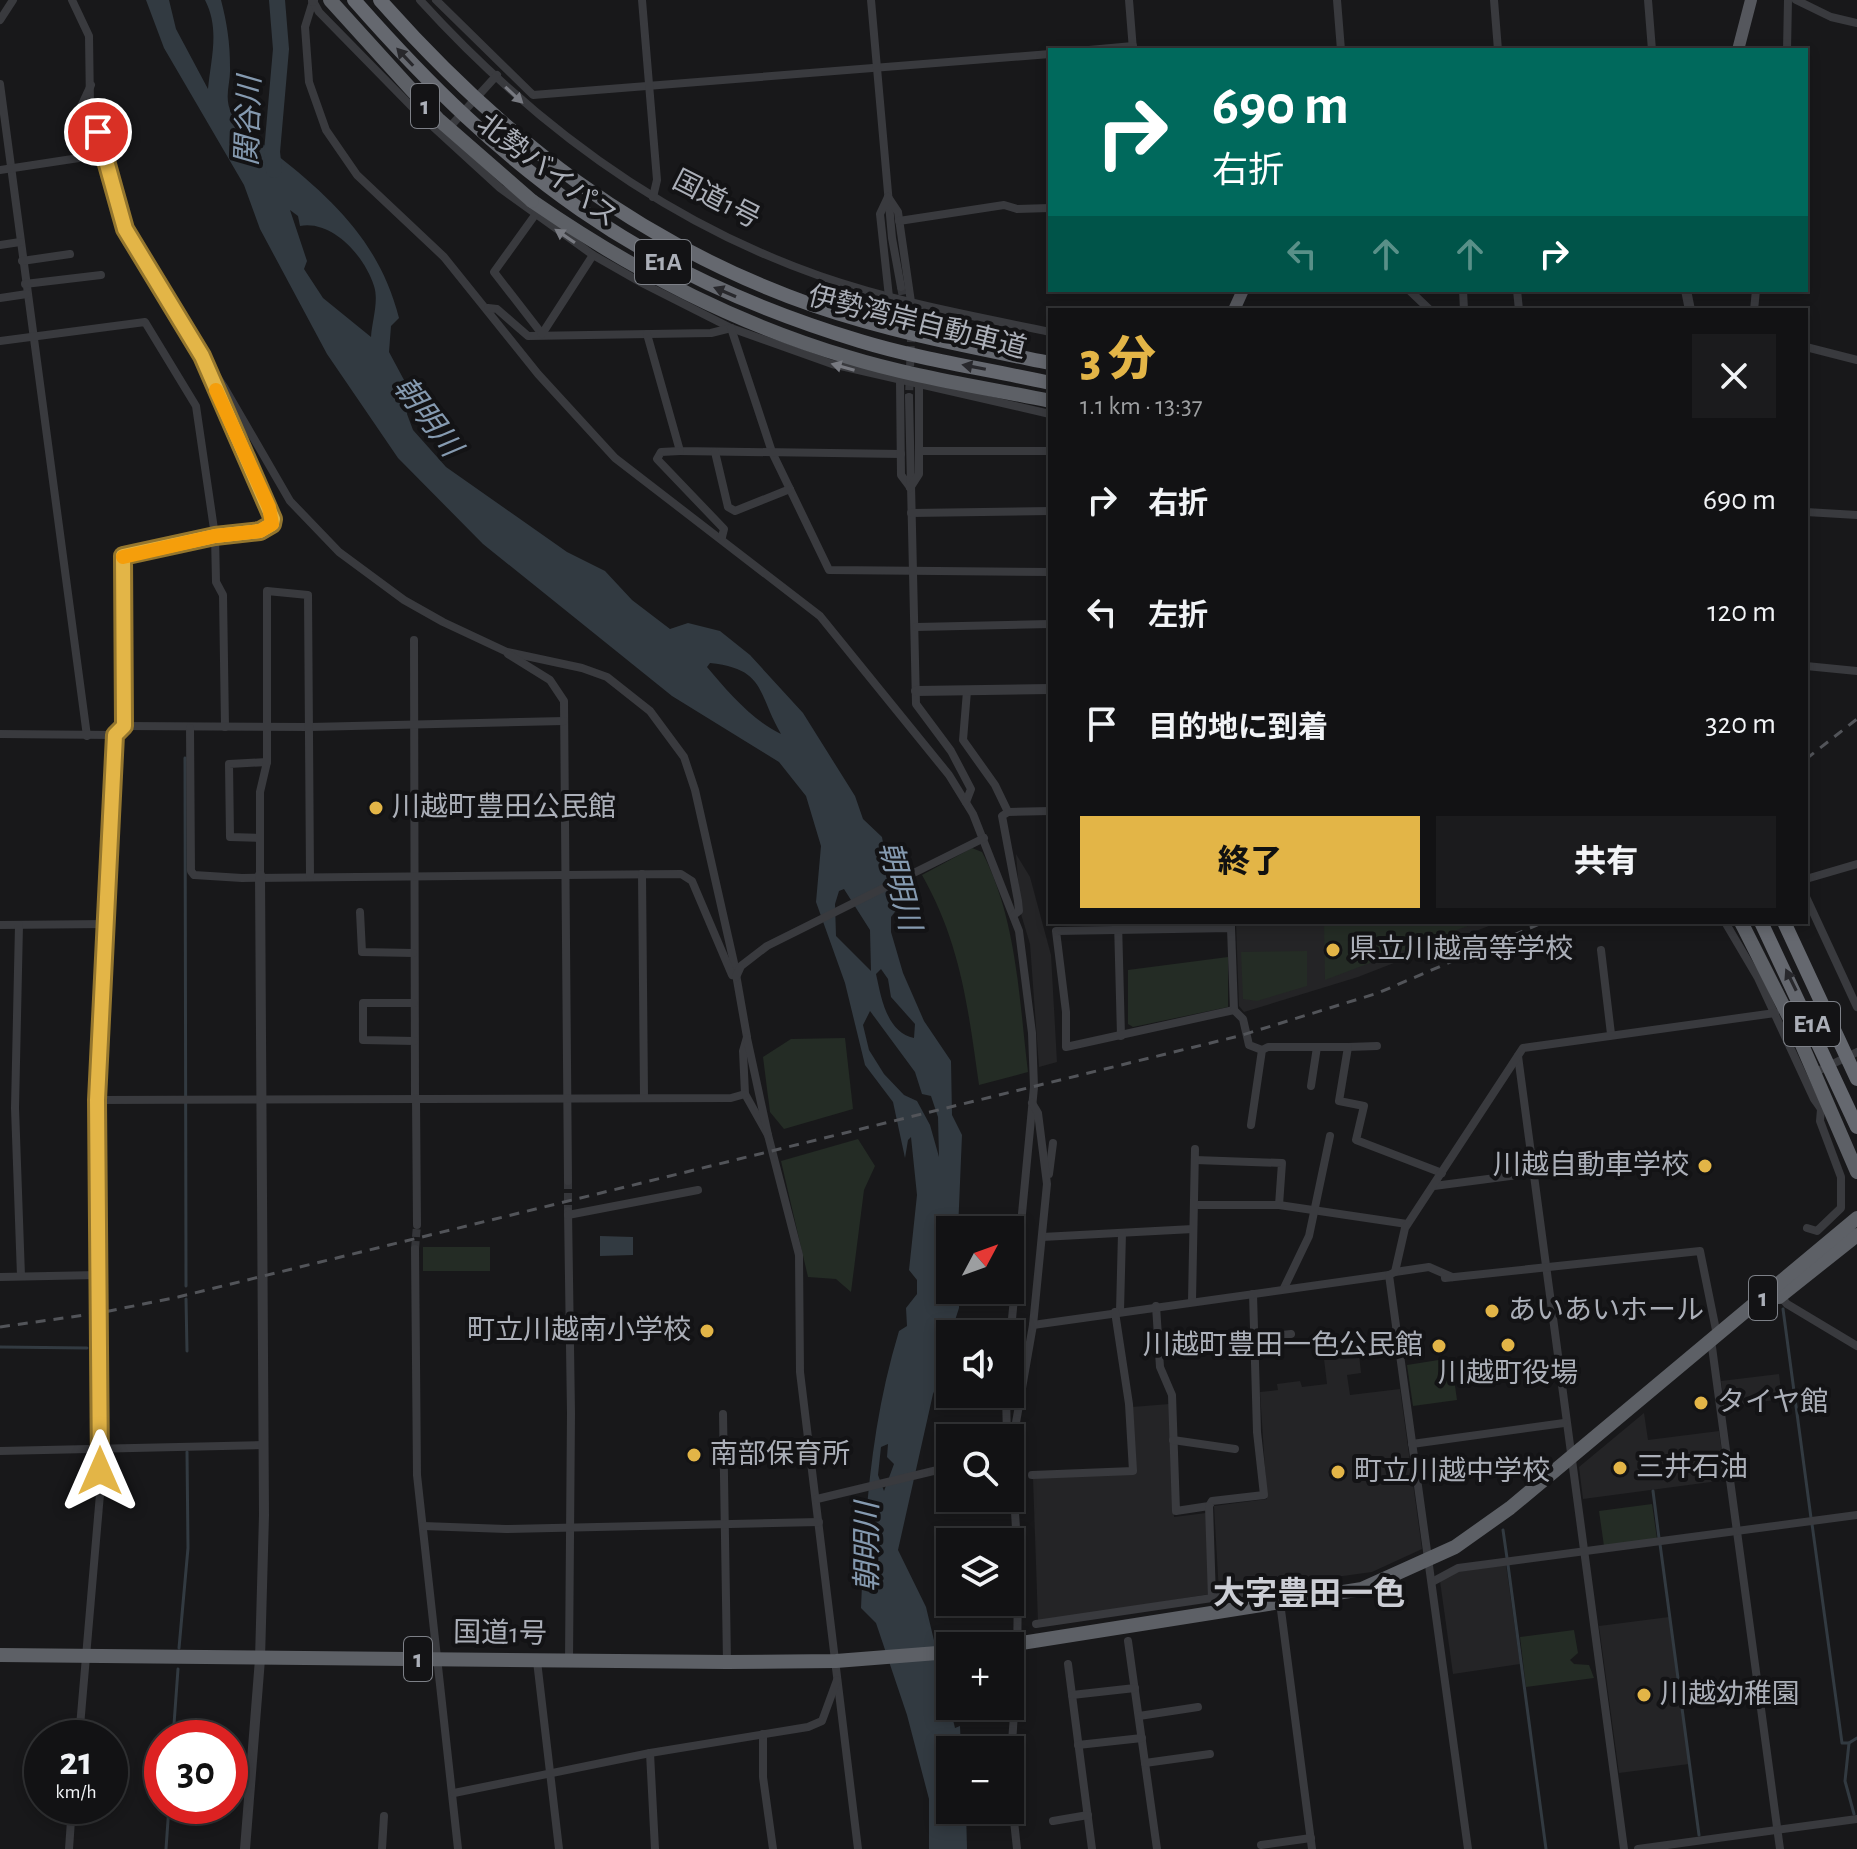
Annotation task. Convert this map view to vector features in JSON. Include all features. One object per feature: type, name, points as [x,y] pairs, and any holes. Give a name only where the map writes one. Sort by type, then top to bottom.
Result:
[{"type":"highway","name":"北勢バイパス","points":[[330,0],[438,119],[534,208],[648,275],[774,333],[891,368],[1048,401]]},
{"type":"highway","name":"伊勢湾岸自動車道","points":[[354,0],[439,93],[497,146],[559,197],[647,254],[710,285],[808,325],[902,351],[1048,383]]},
{"type":"highway","name":"伊勢湾岸自動車道","points":[[380,0],[448,74],[535,153],[609,206],[683,250],[766,287],[830,310],[931,338],[1048,363]]},
{"type":"highway","points":[[1742,924],[1816,1072],[1826,1109],[1857,1172]]},
{"type":"highway","name":"E1A","points":[[1762,924],[1798,993],[1857,1127]]},
{"type":"highway","name":"E1A","points":[[1785,924],[1857,1079]]},
{"type":"highway","name":"1","points":[[1024,1643],[1362,1589],[1428,1562],[1476,1534],[1714,1341],[1857,1218]]},
{"type":"highway","name":"1","points":[[1714,1341],[1780,1296],[1854,1239]]},
{"type":"highway","name":"国道1号","points":[[0,1655],[727,1662],[838,1668],[854,1660],[936,1653]]},
{"type":"main road","points":[[1739,48],[1751,0]]},
{"type":"street","points":[[0,20],[13,0]]},
{"type":"street","points":[[72,0],[89,36],[90,105],[125,229],[290,501],[339,552],[404,600],[507,652],[582,668],[607,677],[650,711],[684,757],[695,790],[768,1135],[799,1255],[800,1372],[858,1849]]},
{"type":"street","points":[[313,0],[319,12],[442,136],[593,255],[731,328],[821,360],[900,382],[1048,414]]},
{"type":"street","points":[[313,0],[305,27],[309,82],[326,130],[357,175],[444,257],[593,438],[820,616],[949,775],[966,802],[984,838],[1023,943],[1030,1011],[1032,1103],[1012,1320]]},
{"type":"street","name":"国道1号","points":[[420,0],[495,77],[567,139],[653,197],[781,261],[889,297],[1048,332]]},
{"type":"street","points":[[436,0],[533,95],[1048,54]]},
{"type":"street","points":[[642,0],[657,180],[653,197]]},
{"type":"street","points":[[871,0],[888,197],[901,287]]},
{"type":"street","points":[[1129,0],[1133,48]]},
{"type":"street","points":[[1337,0],[1341,48]]},
{"type":"street","points":[[1494,0],[1498,48]]},
{"type":"street","points":[[1648,0],[1652,48]]},
{"type":"street","points":[[1787,48],[1788,0]]},
{"type":"street","points":[[1796,0],[1831,17],[1857,23]]},
{"type":"street","points":[[442,136],[504,68]]},
{"type":"street","points":[[0,84],[87,736]]},
{"type":"street","points":[[0,170],[79,158],[83,153],[78,113],[91,84]]},
{"type":"street","points":[[888,197],[896,207],[911,302]]},
{"type":"street","points":[[888,197],[880,214],[889,297]]},
{"type":"street","points":[[899,221],[1004,205],[1017,209],[1048,208]]},
{"type":"street","points":[[534,208],[494,272],[542,334]]},
{"type":"street","points":[[0,245],[20,242]]},
{"type":"street","points":[[22,261],[70,254]]},
{"type":"street","points":[[542,334],[593,255]]},
{"type":"street","points":[[0,298],[26,289],[101,275]]},
{"type":"street","points":[[1411,292],[1428,308]]},
{"type":"street","points":[[488,308],[497,309],[528,336],[711,333],[731,328]]},
{"type":"street","points":[[0,341],[145,322],[196,406],[215,536],[216,582],[223,595],[225,727]]},
{"type":"street","points":[[731,328],[772,452],[829,570],[1048,572]]},
{"type":"street","points":[[647,334],[680,451]]},
{"type":"street","points":[[1808,348],[1857,360]]},
{"type":"street","points":[[81,1720],[101,1448],[97,1100],[115,735],[124,726],[123,556],[215,536],[260,531],[272,524],[273,519],[202,356]]},
{"type":"street","points":[[900,382],[901,475],[910,488]]},
{"type":"street","points":[[910,488],[919,474],[919,386]]},
{"type":"street","points":[[909,397],[916,704],[951,751],[971,789],[966,802]]},
{"type":"street","points":[[919,451],[1048,451]]},
{"type":"street","points":[[722,537],[724,529],[657,459],[661,452],[901,454]]},
{"type":"street","points":[[715,452],[728,507],[735,511],[790,489]]},
{"type":"street","points":[[911,513],[1048,511]]},
{"type":"street","points":[[1808,512],[1857,515]]},
{"type":"street","points":[[245,1849],[260,1659],[264,1445],[260,792],[267,762],[267,591],[308,595],[310,876]]},
{"type":"street","points":[[916,627],[1048,624]]},
{"type":"street","points":[[414,640],[412,876],[417,1225]]},
{"type":"street","points":[[507,652],[515,661],[550,680],[564,701],[568,1181]]},
{"type":"street","points":[[1808,666],[1857,671]]},
{"type":"street","points":[[916,691],[1048,689]]},
{"type":"street","points":[[967,691],[963,740],[995,785],[1008,812]]},
{"type":"street","points":[[124,726],[310,727],[564,721]]},
{"type":"street","points":[[190,728],[191,871],[194,875],[681,874],[692,881],[735,981]]},
{"type":"street","points":[[0,734],[115,735]]},
{"type":"street","points":[[260,838],[230,837],[229,764],[267,762]]},
{"type":"street","points":[[1008,812],[1048,811]]},
{"type":"street","points":[[1008,812],[1001,821],[1018,901],[1019,911],[1014,915]]},
{"type":"street","points":[[735,981],[748,959],[786,936],[984,838]]},
{"type":"street","points":[[1808,878],[1857,864]]},
{"type":"street","points":[[642,874],[644,1096]]},
{"type":"street","points":[[1808,901],[1857,1007]]},
{"type":"street","points":[[360,912],[362,952],[413,953]]},
{"type":"street","points":[[0,925],[107,924]]},
{"type":"street","points":[[1726,924],[1826,1109],[1820,1121],[1841,1177],[1841,1208],[1817,1231],[1807,1228]]},
{"type":"street","points":[[19,925],[15,1108],[21,1276]]},
{"type":"street","points":[[1234,1010],[1066,1047],[1066,1012],[1056,931],[1118,926],[1231,925],[1234,1010],[1243,1019],[1249,1045],[1262,1050],[1377,1046]]},
{"type":"street","points":[[1118,926],[1121,1036]]},
{"type":"street","points":[[1601,950],[1611,1034]]},
{"type":"street","points":[[1848,990],[1857,983]]},
{"type":"street","points":[[414,1003],[363,1003],[363,1040],[414,1041]]},
{"type":"street","points":[[1468,1849],[1412,1444],[1392,1273],[1407,1224],[1523,1048],[1539,1043],[1775,1013]]},
{"type":"street","points":[[747,1037],[743,1051],[745,1094],[768,1135]]},
{"type":"street","points":[[1311,1086],[1317,1047]]},
{"type":"street","points":[[1348,1047],[1339,1101],[1364,1106],[1356,1140],[1442,1173]]},
{"type":"street","points":[[1251,1125],[1262,1050]]},
{"type":"street","points":[[1816,1072],[1857,1052]]},
{"type":"street","points":[[1517,1055],[1564,1423],[1624,1849]]},
{"type":"street","points":[[97,1100],[567,1096],[731,1098],[745,1094]]},
{"type":"street","points":[[1032,1103],[1038,1113],[1047,1184]]},
{"type":"street","points":[[1284,1288],[1309,1236],[1330,1136]]},
{"type":"street","points":[[1016,1424],[1033,1325],[1053,1143]]},
{"type":"street","points":[[1192,1301],[1195,1149]]},
{"type":"street","points":[[1195,1160],[1282,1163],[1279,1205]]},
{"type":"street","points":[[1434,1186],[1533,1173]]},
{"type":"street","points":[[569,1661],[568,1213],[698,1190]]},
{"type":"street","points":[[1194,1205],[1279,1205],[1407,1224]]},
{"type":"street","points":[[1042,1237],[1193,1229]]},
{"type":"street","points":[[1032,1475],[1133,1471],[1129,1404],[1117,1312],[1122,1233]]},
{"type":"street","points":[[415,1249],[417,1475],[458,1849]]},
{"type":"street","points":[[1033,1325],[1429,1267],[1449,1278],[1700,1251],[1780,1849]]},
{"type":"street","points":[[0,1277],[98,1275]]},
{"type":"street","points":[[1212,1598],[1209,1506],[1212,1501],[1264,1495],[1257,1432],[1253,1294]]},
{"type":"street","points":[[1780,1296],[1787,1304],[1857,1346]]},
{"type":"street","points":[[1156,1306],[1160,1367],[1172,1395],[1176,1511],[1209,1506]]},
{"type":"street","points":[[1256,1338],[1291,1334]]},
{"type":"street","points":[[723,1414],[727,1662]]},
{"type":"street","points":[[1412,1444],[1564,1423]]},
{"type":"street","points":[[1173,1440],[1235,1449]]},
{"type":"street","points":[[0,1451],[264,1445]]},
{"type":"street","points":[[817,1499],[936,1470]]},
{"type":"street","points":[[1010,1632],[1014,1512]]},
{"type":"street","points":[[1432,1582],[1458,1568],[1857,1515]]},
{"type":"street","points":[[423,1526],[571,1528],[819,1522]]},
{"type":"street","points":[[1036,1624],[1124,1613],[1278,1587],[1312,1849]]},
{"type":"street","points":[[1128,1641],[1157,1849]]},
{"type":"street","points":[[537,1661],[559,1849]]},
{"type":"street","points":[[1068,1664],[1092,1849]]},
{"type":"street","points":[[454,1793],[650,1753],[808,1727],[822,1721],[838,1668]]},
{"type":"street","points":[[1072,1695],[1135,1688]]},
{"type":"street","points":[[1139,1716],[1198,1707]]},
{"type":"street","points":[[763,1734],[763,1777],[773,1849]]},
{"type":"street","points":[[1078,1745],[1142,1738]]},
{"type":"street","points":[[650,1753],[655,1849]]},
{"type":"street","points":[[1145,1763],[1210,1754]]},
{"type":"street","points":[[1053,1821],[1088,1815]]},
{"type":"street","points":[[382,1849],[384,1816]]},
{"type":"street","points":[[1638,1849],[1857,1819]]},
{"type":"street","points":[[69,1849],[71,1824]]},
{"type":"street","points":[[1014,1824],[1017,1849]]},
{"type":"street","points":[[1261,1845],[1311,1838]]},
{"type":"shaded area","points":[[972,848],[982,852],[994,878],[1010,932],[1028,1072],[979,1085],[954,951],[922,875]]},
{"type":"shaded area","points":[[1016,854],[1030,877],[1051,955],[1057,1062],[1039,1067],[1030,944],[1021,914]]},
{"type":"shaded area","name":"県立川越高等学校","points":[[1236,924],[1494,924],[1358,977],[1244,1012],[1239,1006]]},
{"type":"shaded area","points":[[1324,924],[1473,924],[1325,980]]},
{"type":"shaded area","points":[[1307,951],[1307,986],[1257,1001],[1243,999],[1241,952]]},
{"type":"shaded area","points":[[1228,957],[1228,1007],[1133,1027],[1128,1024],[1128,970]]},
{"type":"shaded area","points":[[845,1038],[853,1109],[784,1129],[770,1112],[763,1057],[791,1039]]},
{"type":"shaded area","points":[[858,1139],[875,1166],[864,1190],[851,1292],[836,1279],[808,1277],[781,1161]]},
{"type":"shaded area","points":[[423,1247],[490,1247],[490,1271],[423,1271]]},
{"type":"shaded area","name":"町立川越中学校","points":[[1359,1355],[1361,1373],[1347,1375],[1350,1395],[1400,1389],[1422,1549],[1372,1572],[1219,1593],[1214,1506],[1267,1499],[1260,1392],[1278,1390],[1277,1384],[1300,1381],[1302,1387],[1327,1384],[1324,1359]]},
{"type":"shaded area","points":[[1451,1358],[1457,1400],[1413,1406],[1407,1365]]},
{"type":"shaded area","points":[[1779,1374],[1782,1399],[1725,1407],[1721,1381]]},
{"type":"shaded area","points":[[1169,1404],[1174,1517],[1206,1513],[1210,1594],[1038,1622],[1033,1478],[1135,1473],[1132,1407]]},
{"type":"shaded area","points":[[1644,1413],[1648,1440],[1719,1431],[1726,1480],[1583,1499],[1579,1467]]},
{"type":"shaded area","points":[[1652,1504],[1657,1539],[1604,1546],[1599,1511]]},
{"type":"shaded area","points":[[1506,1565],[1520,1664],[1453,1674],[1440,1581],[1460,1571]]},
{"type":"shaded area","name":"川越幼稚園","points":[[1669,1617],[1689,1764],[1619,1773],[1599,1626]]},
{"type":"shaded area","points":[[1574,1630],[1578,1653],[1570,1660],[1574,1664],[1589,1665],[1594,1678],[1526,1687],[1520,1637]]},
{"type":"water","name":"朝明川","points":[[146,0],[169,0],[176,29],[208,89],[213,33],[205,0],[221,0],[229,41],[229,108],[247,132],[336,207],[353,226],[380,268],[399,318],[391,326],[389,352],[411,393],[407,414],[413,430],[446,467],[567,552],[605,571],[632,600],[670,629],[688,623],[720,631],[750,655],[803,713],[855,796],[863,819],[882,837],[891,889],[900,892],[904,900],[891,917],[891,932],[903,973],[924,1021],[951,1061],[952,1115],[962,1135],[959,1216],[936,1216],[936,1304],[959,1304],[959,1308],[955,1320],[936,1320],[936,1387],[898,1550],[926,1607],[936,1649],[936,1720],[953,1720],[955,1728],[960,1726],[960,1736],[936,1736],[936,1824],[966,1824],[967,1849],[929,1849],[929,1799],[907,1715],[876,1623],[861,1608],[867,1503],[882,1400],[899,1331],[907,1326],[906,1308],[917,1294],[917,1280],[909,1270],[917,1195],[911,1137],[905,1158],[893,1102],[865,1065],[845,983],[816,902],[821,846],[806,796],[779,762],[672,696],[483,544],[398,458],[327,354],[260,229],[244,185],[164,48]],"holes":[[[290,210],[298,216],[300,226],[312,226],[336,235],[363,264],[375,292],[371,337],[323,298],[304,269],[307,261]],[[710,663],[728,666],[751,677],[758,685],[781,734],[751,713],[707,667]],[[844,889],[870,930],[871,971],[836,936],[835,904],[839,891]],[[881,969],[888,979],[891,997],[915,1024],[914,1038],[897,1029],[886,1012],[876,974]],[[870,1011],[915,1072],[922,1094],[931,1096],[938,1117],[939,1157],[930,1125],[917,1101],[904,1095],[884,1074],[869,1050],[863,1025]],[[888,1444],[887,1457],[894,1464],[884,1491],[878,1475],[881,1447]]]},
{"type":"water","points":[[600,1236],[633,1237],[633,1255],[600,1256]]},
{"type":"waterway","name":"関谷川","points":[[274,170],[272,152],[281,49],[277,0]]},
{"type":"waterway","points":[[185,758],[186,1286]]},
{"type":"waterway","points":[[186,1299],[187,1351]]},
{"type":"waterway","points":[[1783,1309],[1811,1518]]},
{"type":"waterway","points":[[0,1347],[87,1348]]},
{"type":"waterway","points":[[179,1648],[188,1548],[187,1452]]},
{"type":"waterway","points":[[1653,1491],[1659,1538]]},
{"type":"waterway","points":[[1812,1524],[1842,1743],[1849,1743]]},
{"type":"waterway","points":[[1503,1530],[1507,1558]]},
{"type":"waterway","points":[[1660,1544],[1699,1835]]},
{"type":"waterway","points":[[1508,1565],[1546,1849]]},
{"type":"waterway","points":[[174,1720],[178,1669]]},
{"type":"waterway","points":[[1854,1814],[1845,1781],[1849,1743],[1857,1738]]},
{"type":"waterway","points":[[166,1849],[168,1824]]},
{"type":"tunnel","points":[[901,287],[911,340],[909,397]]},
{"type":"tunnel","points":[[568,1181],[568,1211]]},
{"type":"tunnel","points":[[415,1249],[417,1225]]},
{"type":"railway","points":[[1808,757],[1857,719]]},
{"type":"railway","points":[[0,1327],[99,1313],[178,1297],[1239,1036],[1378,993],[1539,924]]},
{"type":"slow traffic","points":[[123,557],[215,536],[260,531],[272,524],[269,507],[245,460],[216,390]]},
{"type":"place","name":"川越町豊田公民館","points":[[376,808]]},
{"type":"place","name":"県立川越高等学校","points":[[1333,950]]},
{"type":"place","name":"川越自動車学校","points":[[1705,1166]]},
{"type":"place","name":"あいあいホール","points":[[1492,1311]]},
{"type":"place","name":"町立川越南小学校","points":[[707,1331]]},
{"type":"place","name":"川越町役場","points":[[1508,1345]]},
{"type":"place","name":"川越町豊田一色公民館","points":[[1439,1346]]},
{"type":"place","name":"タイヤ館","points":[[1701,1403]]},
{"type":"place","name":"南部保育所","points":[[694,1455]]},
{"type":"place","name":"三井石油","points":[[1620,1468]]},
{"type":"place","name":"町立川越中学校","points":[[1338,1472]]},
{"type":"place","name":"川越幼稚園","points":[[1644,1695]]},
{"type":"district","name":"大字豊田一色","points":[[1309,1594]]},
{"type":"route","points":[[98,132],[116,206],[125,229],[147,270],[202,356],[273,519],[272,524],[260,531],[215,536],[123,556],[124,726],[115,735],[97,1100],[100,1471]]}]
